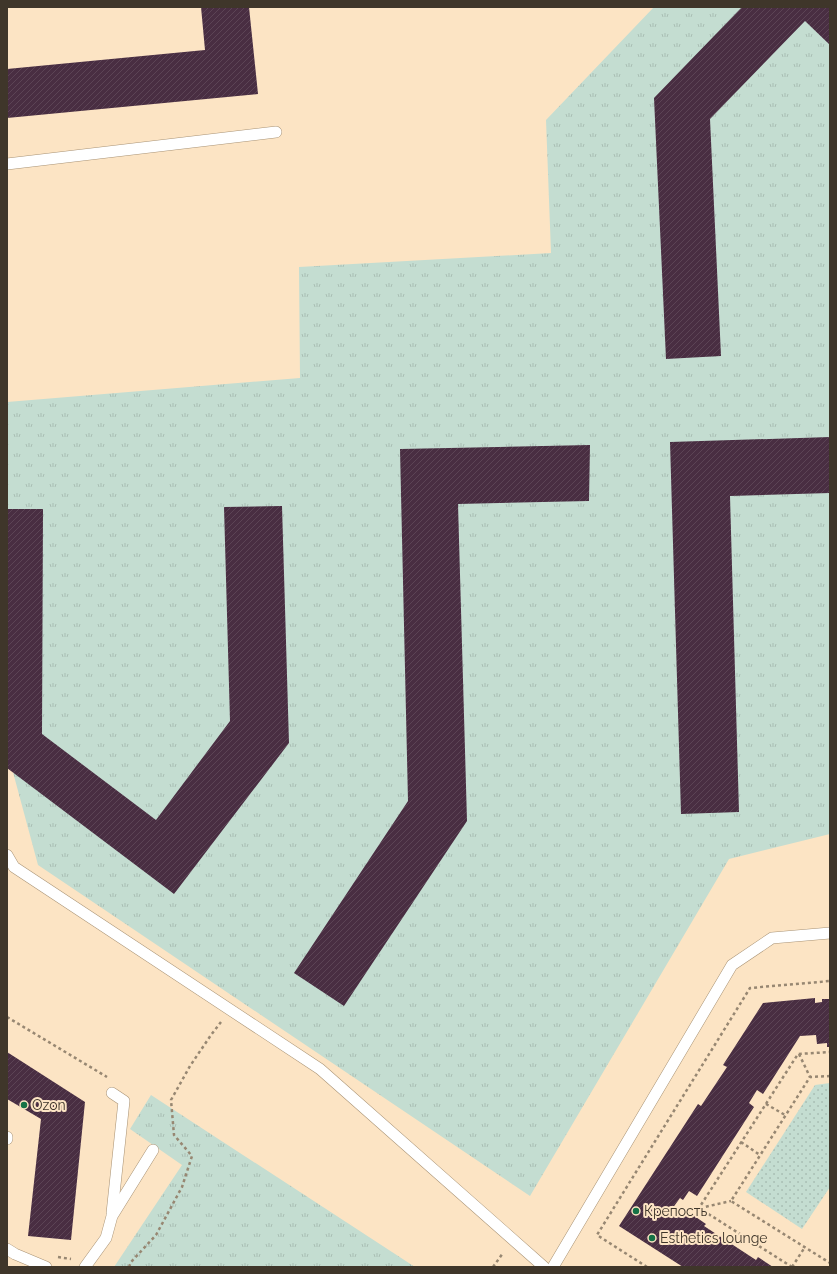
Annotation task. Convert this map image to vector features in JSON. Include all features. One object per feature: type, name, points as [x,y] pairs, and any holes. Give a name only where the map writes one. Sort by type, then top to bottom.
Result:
[{"type":"lane","points":[[7,164],[276,132]]},
{"type":"lane","points":[[7,855],[14,867],[320,1069],[544,1267]]},
{"type":"lane","points":[[553,1267],[732,965],[772,938],[830,933]]},
{"type":"lane","points":[[85,1267],[106,1238],[112,1216],[124,1101],[112,1093]]},
{"type":"lane","points":[[112,1216],[153,1150]]},
{"type":"lane","points":[[7,1249],[46,1267]]},
{"type":"path","points":[[647,1267],[597,1234],[750,988],[830,981]]},
{"type":"path","points":[[129,1267],[131,1262],[156,1235],[182,1187],[192,1156],[174,1135],[171,1100],[190,1066],[210,1035],[231,1010]]},
{"type":"path","points":[[7,1017],[109,1078]]},
{"type":"path","points":[[798,1054],[830,1052]]},
{"type":"path","points":[[798,1054],[810,1077]]},
{"type":"path","points":[[699,1208],[798,1054]]},
{"type":"path","points":[[810,1077],[830,1076]]},
{"type":"path","points":[[731,1201],[810,1077]]},
{"type":"path","points":[[766,1104],[785,1115]]},
{"type":"path","points":[[741,1142],[760,1155]]},
{"type":"path","points":[[699,1208],[731,1201],[830,1263]]},
{"type":"path","points":[[699,1208],[792,1267],[805,1247]]},
{"type":"path","points":[[51,1256],[73,1259]]},
{"type":"green space","points":[[654,7],[830,7],[830,834],[729,859],[530,1196],[38,865],[7,750],[7,402],[300,378],[299,267],[551,253],[546,120]]},
{"type":"green space","points":[[830,1083],[830,1187],[802,1229],[746,1192],[815,1085]]},
{"type":"green space","points":[[151,1095],[415,1267],[114,1267],[182,1165],[130,1129]]},
{"type":"building","points":[[201,7],[249,7],[258,94],[7,118],[7,69],[205,50]]},
{"type":"building","points":[[742,7],[830,7],[830,45],[805,21],[710,119],[721,356],[666,359],[654,98]]},
{"type":"building","points":[[830,437],[830,493],[730,496],[739,812],[681,814],[670,442]]},
{"type":"building","points":[[590,445],[589,501],[458,504],[467,821],[344,1006],[294,973],[408,801],[400,449]]},
{"type":"building","points":[[282,506],[289,743],[174,894],[7,768],[7,509],[43,509],[42,734],[156,820],[230,721],[224,507]]},
{"type":"building","points":[[815,998],[815,1003],[822,1002],[822,999],[830,999],[830,1047],[827,1047],[827,1043],[817,1044],[816,1035],[800,1036],[763,1094],[757,1090],[749,1103],[754,1107],[697,1196],[689,1191],[683,1200],[680,1198],[672,1209],[683,1217],[687,1211],[706,1224],[704,1226],[756,1260],[758,1257],[773,1267],[683,1267],[619,1226],[698,1104],[701,1106],[727,1067],[723,1065],[763,1003]]},
{"type":"building","points":[[7,1052],[85,1102],[71,1240],[28,1236],[41,1119],[7,1099]]},
{"type":"place","name":"Ozon","points":[[24,1105]]},
{"type":"place","name":"Крепость","points":[[636,1211]]},
{"type":"place","name":"Esthetics lounge","points":[[652,1238]]}]
